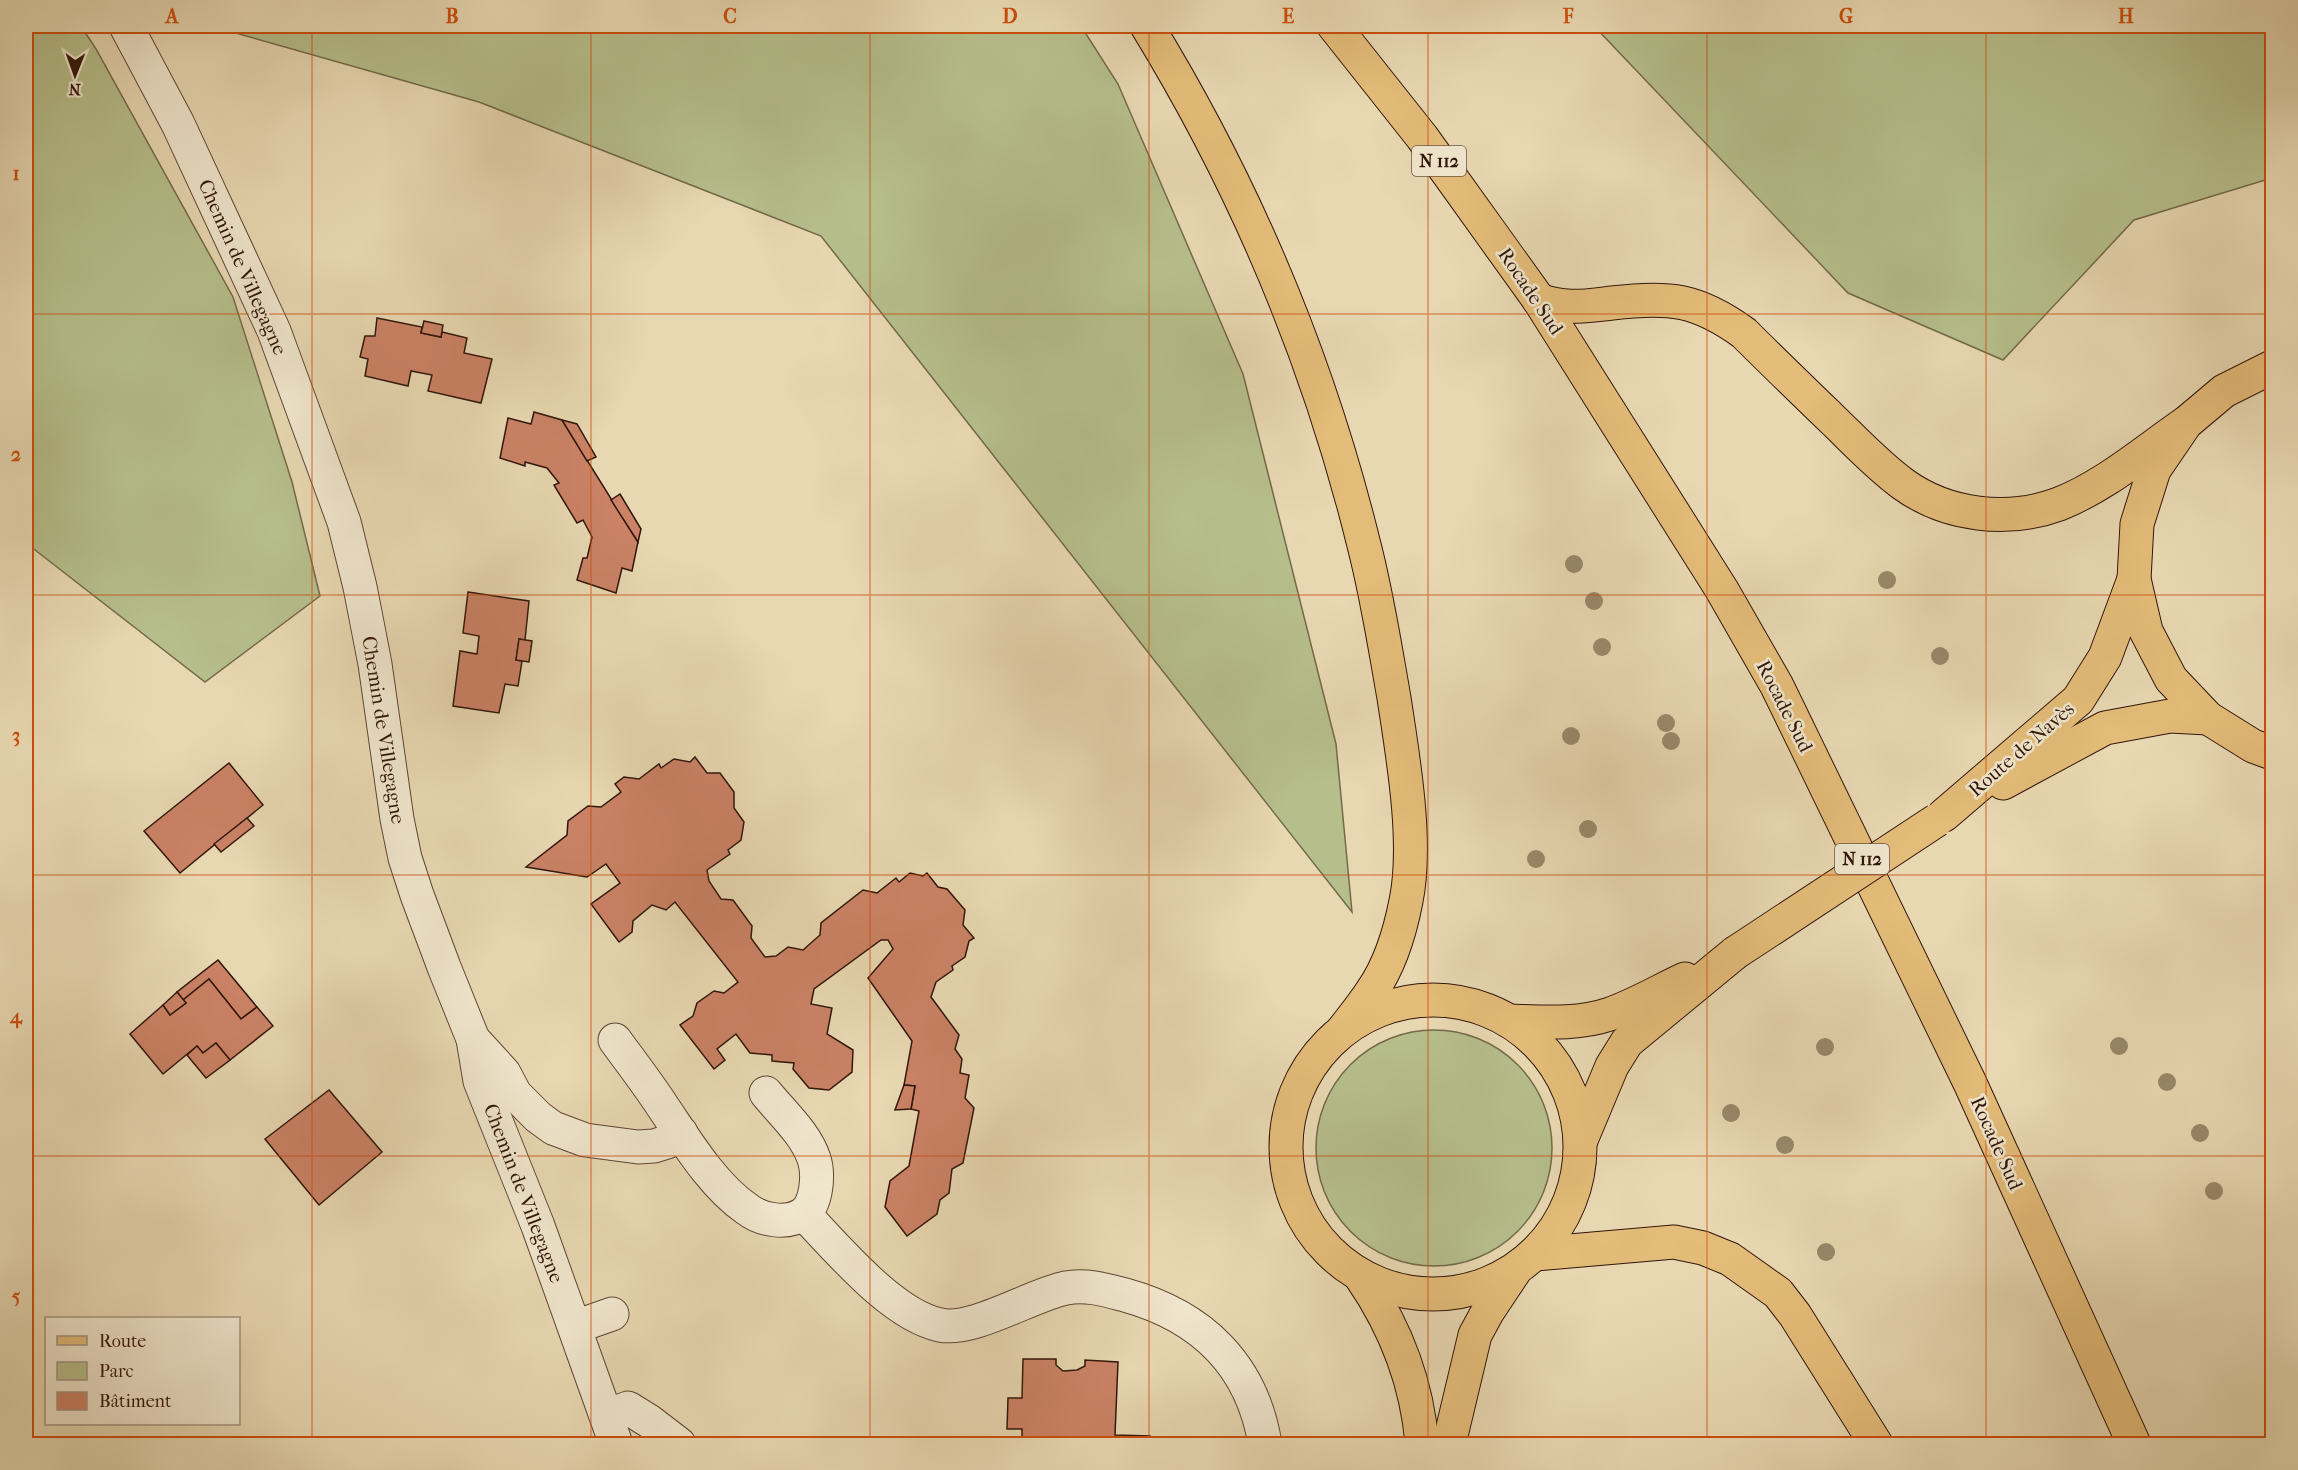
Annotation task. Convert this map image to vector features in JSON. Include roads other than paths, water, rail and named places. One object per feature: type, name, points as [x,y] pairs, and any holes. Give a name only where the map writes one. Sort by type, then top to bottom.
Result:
[{"type":"main road","points":[[1147,26],[1218,149],[1248,212],[1299,335],[1342,465],[1364,545],[1381,624],[1398,726],[1410,831],[1406,899],[1388,961],[1373,990],[1343,1030]]},
{"type":"main road","name":"Rocade Sud","points":[[1334,26],[1422,137],[1539,300],[1722,590],[1777,686],[1970,1083],[2134,1444]]},
{"type":"main road","points":[[1539,300],[1557,307],[1573,308],[1637,300],[1667,300],[1693,304],[1720,316],[1744,333],[1876,462],[1904,485],[1932,501],[1963,511],[1993,516],[2029,513],[2059,504],[2094,487],[2186,423]]},
{"type":"main road","name":"Route de Navès","points":[[2272,367],[2224,391],[2186,423],[2154,470],[2137,524],[2134,579],[2146,632],[2171,679],[2208,718],[2253,746],[2272,753]]},
{"type":"main road","name":"Route de Navès","points":[[1941,818],[2078,700],[2105,657],[2134,579]]},
{"type":"main road","name":"Route de Navès","points":[[1449,1444],[1475,1335],[1488,1311],[1525,1262],[1561,1221],[1576,1182],[1581,1140],[1612,1066],[1627,1042],[1731,956],[1941,818],[2104,728],[2170,716],[2208,718]]},
{"type":"main road","name":"Route de Navès","points":[[1509,1021],[1570,1021],[1610,1014],[1731,956]]},
{"type":"main road","name":"Route de Navès","points":[[1422,1444],[1418,1406],[1412,1379],[1403,1353],[1379,1302],[1361,1277],[1323,1247],[1296,1206],[1284,1158],[1289,1110],[1309,1065],[1343,1030],[1381,1008],[1425,1000],[1468,1004],[1509,1021],[1537,1043],[1560,1071],[1574,1104],[1581,1140]]},
{"type":"main road","points":[[1525,1262],[1674,1242],[1703,1248],[1730,1259],[1778,1293],[1795,1315],[1876,1444]]},
{"type":"main road","name":"Route de Navès","points":[[1361,1277],[1399,1291],[1439,1295],[1479,1287],[1525,1262]]},
{"type":"street","name":"Chemin de Villegagne","points":[[126,26],[178,124],[274,331],[344,522],[375,664],[397,819],[405,858],[444,968],[473,1038],[480,1081],[550,1221],[575,1327],[611,1430]]},
{"type":"street","points":[[473,1038],[504,1073],[515,1094],[538,1118],[553,1128],[585,1140],[638,1147],[668,1142],[681,1133]]},
{"type":"street","points":[[615,1040],[681,1133],[731,1197],[748,1211],[768,1219],[787,1220],[804,1214],[813,1198],[817,1181],[815,1162],[809,1145],[766,1093]]},
{"type":"street","points":[[804,1214],[873,1283],[900,1306],[918,1318],[943,1325],[969,1322],[1069,1288],[1107,1290],[1149,1302],[1169,1311],[1206,1335],[1236,1368],[1259,1415],[1265,1444]]},
{"type":"street","points":[[575,1327],[612,1314]]},
{"type":"street","points":[[611,1430],[628,1408],[679,1444]]}]
